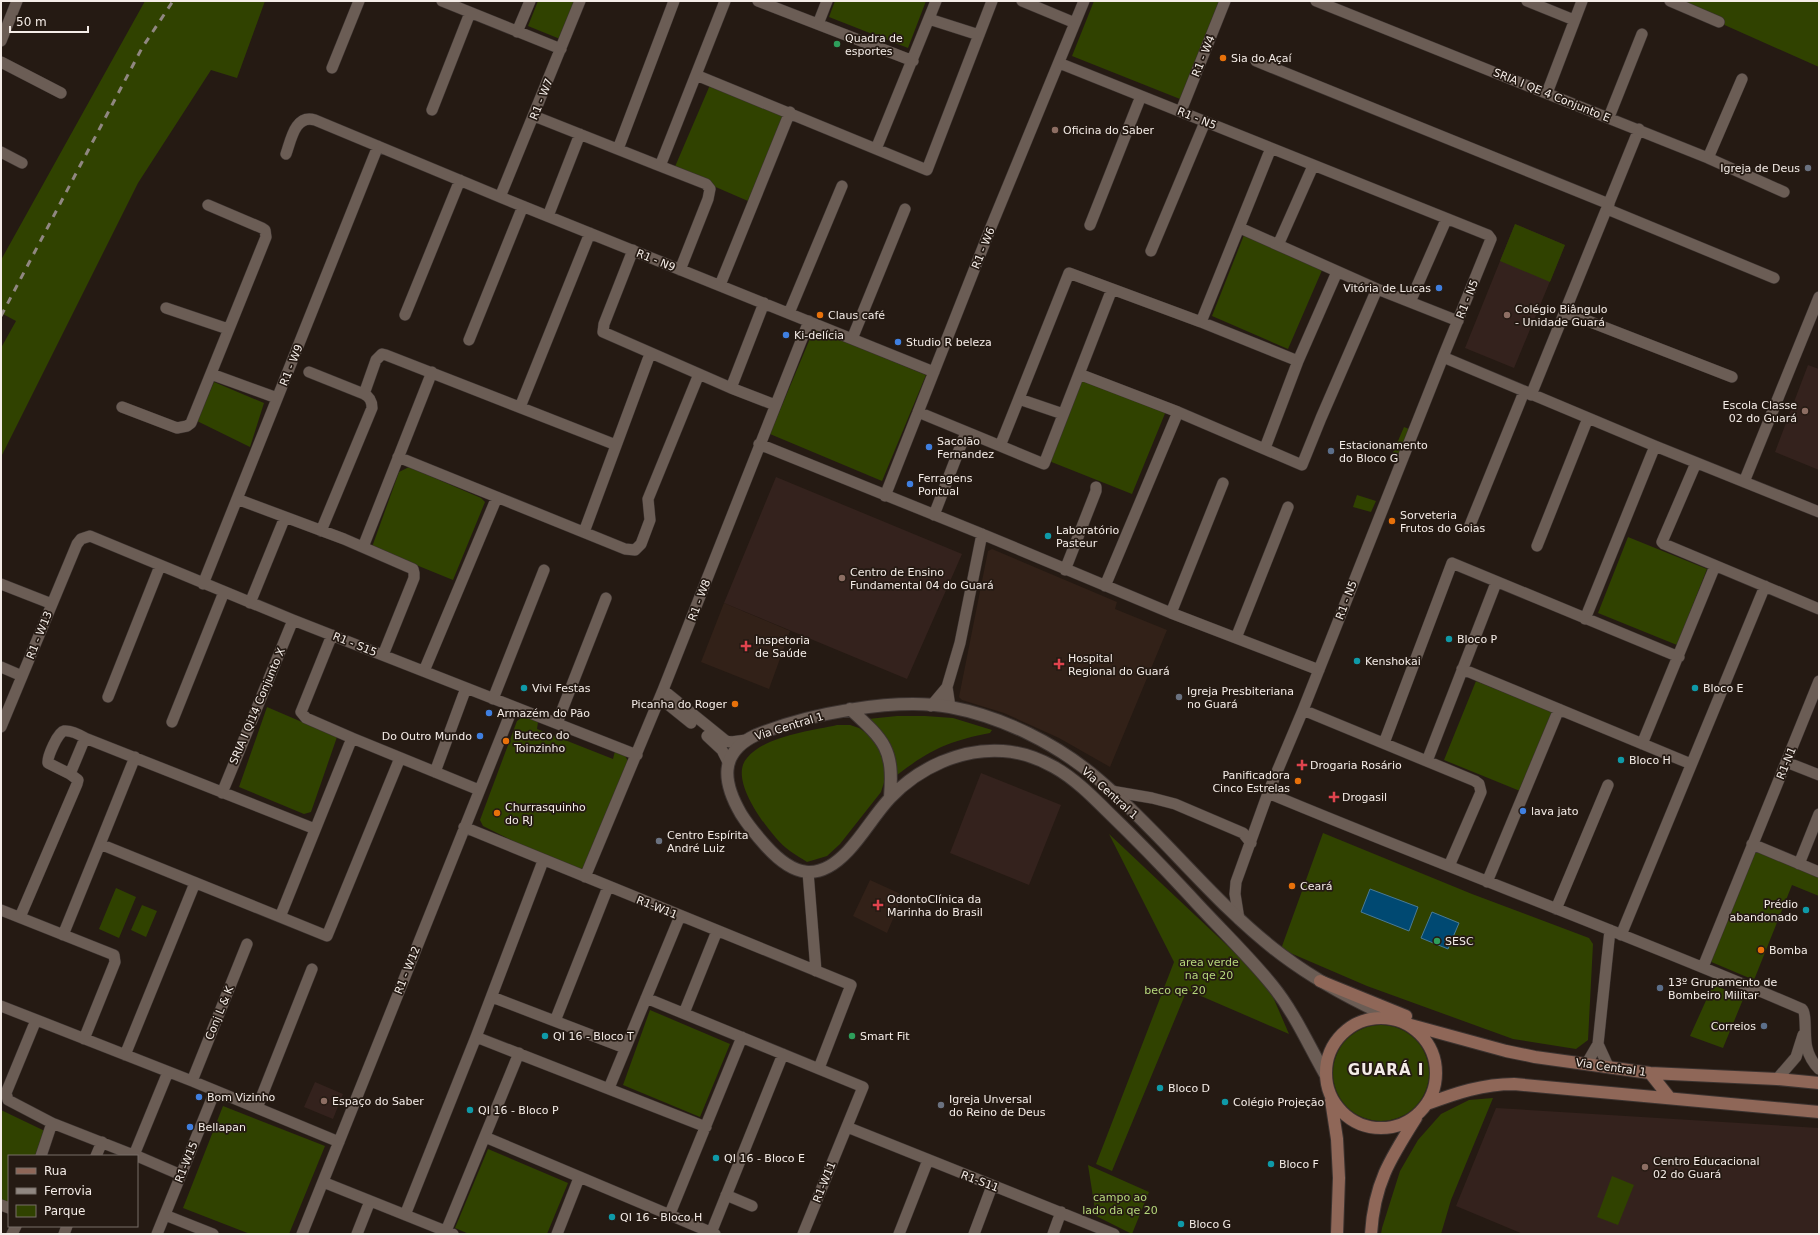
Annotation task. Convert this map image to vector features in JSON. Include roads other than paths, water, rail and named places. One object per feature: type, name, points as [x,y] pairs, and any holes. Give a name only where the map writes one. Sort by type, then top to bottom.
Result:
[{"type":"main road","points":[[1320,981],[1405,1016],[1455,1031],[1471,1042]]},
{"type":"main road","points":[[1337,1234],[1339,1178],[1337,1140],[1330,1094],[1325,1074],[1328,1054],[1338,1037],[1354,1024],[1372,1018],[1392,1018],[1407,1024],[1421,1035],[1432,1050],[1436,1068],[1435,1087],[1427,1104],[1417,1115],[1389,1160],[1373,1210],[1371,1234]]},
{"type":"main road","name":"Via Central 1","points":[[1407,1024],[1471,1042],[1535,1057],[1587,1063],[1650,1073],[1819,1083]]},
{"type":"main road","points":[[1650,1073],[1669,1097]]},
{"type":"main road","points":[[1427,1104],[1459,1092],[1501,1084],[1535,1085],[1819,1112]]},
{"type":"main road","points":[[1330,1094],[1339,1109],[1353,1120],[1369,1127],[1386,1128],[1403,1124],[1417,1115]]},
{"type":"street","points":[[1,41],[17,1]]},
{"type":"street","points":[[332,68],[359,1]]},
{"type":"street","points":[[442,1],[561,49]]},
{"type":"street","points":[[517,32],[530,1]]},
{"type":"street","name":"R1 - W7","points":[[500,197],[580,1]]},
{"type":"street","points":[[618,148],[674,1]]},
{"type":"street","points":[[660,166],[725,1]]},
{"type":"street","points":[[758,1],[913,61]]},
{"type":"street","points":[[818,24],[827,1]]},
{"type":"street","points":[[876,149],[913,61],[936,1]]},
{"type":"street","points":[[696,75],[790,112],[927,170],[992,1]]},
{"type":"street","name":"R1 - W6","points":[[885,496],[991,227],[1084,1]]},
{"type":"street","name":"R1 - W4","points":[[1181,112],[1225,1]]},
{"type":"street","name":"SRIA I QE 4 Conjunto E","points":[[1316,1],[1639,129],[1784,192]]},
{"type":"street","points":[[1527,1],[1574,20]]},
{"type":"street","points":[[1547,93],[1582,1]]},
{"type":"street","points":[[1670,1],[1719,22]]},
{"type":"street","points":[[1026,2],[1075,22]]},
{"type":"street","points":[[432,110],[470,13]]},
{"type":"street","points":[[929,19],[979,34]]},
{"type":"street","points":[[1609,117],[1642,34]]},
{"type":"street","points":[[1256,61],[1608,207],[1774,278]]},
{"type":"street","points":[[1,62],[61,93]]},
{"type":"street","name":"R1 - N5","points":[[1059,63],[1446,220],[1488,235],[1491,239],[1303,710],[1268,793],[1236,882],[1234,894],[1239,918]]},
{"type":"street","points":[[1708,158],[1742,79]]},
{"type":"street","points":[[1090,226],[1141,96]]},
{"type":"street","points":[[720,285],[790,112]]},
{"type":"street","points":[[534,116],[706,184],[710,189],[708,199],[680,270]]},
{"type":"street","name":"R1 - N9","points":[[286,154],[297,125],[306,119],[315,120],[500,197],[934,372]]},
{"type":"street","points":[[1151,251],[1205,122]]},
{"type":"street","points":[[1470,525],[1565,312],[1639,129]]},
{"type":"street","points":[[548,216],[580,134]]},
{"type":"street","name":"R1 - W9","points":[[203,584],[378,146]]},
{"type":"street","points":[[1201,322],[1271,148]]},
{"type":"street","points":[[1,152],[22,163]]},
{"type":"street","points":[[1278,245],[1313,166]]},
{"type":"street","points":[[405,315],[460,180]]},
{"type":"street","points":[[789,313],[842,186]]},
{"type":"street","points":[[122,407],[177,428],[187,426],[191,422],[266,234],[262,228],[208,205]]},
{"type":"street","points":[[469,340],[523,206]]},
{"type":"street","points":[[852,339],[905,210]]},
{"type":"street","points":[[1410,302],[1446,220]]},
{"type":"street","points":[[1240,228],[1337,272],[1458,321]]},
{"type":"street","points":[[520,407],[590,233]]},
{"type":"street","points":[[632,250],[603,329],[606,334],[650,354],[775,405]]},
{"type":"street","points":[[1265,448],[1298,362],[1337,272]]},
{"type":"street","points":[[1000,446],[1069,273],[1201,322],[1298,362]]},
{"type":"street","points":[[918,412],[1044,464],[1112,289]]},
{"type":"street","points":[[1079,374],[1178,412],[1302,465],[1377,289]]},
{"type":"street","points":[[1744,482],[1819,298]]},
{"type":"street","points":[[731,388],[764,303]]},
{"type":"street","points":[[166,308],[228,329]]},
{"type":"street","points":[[1565,312],[1732,377]]},
{"type":"street","name":"R1 - W8","points":[[585,878],[662,694],[759,444],[809,321]]},
{"type":"street","points":[[364,394],[376,360],[382,354],[432,372],[616,445]]},
{"type":"street","points":[[584,532],[650,354]]},
{"type":"street","points":[[1443,357],[1696,463],[1819,512]]},
{"type":"street","points":[[309,372],[368,396],[371,400],[372,408],[321,531]]},
{"type":"street","points":[[363,547],[432,372]]},
{"type":"street","points":[[211,374],[277,398]]},
{"type":"street","points":[[398,457],[631,550],[638,548],[650,520],[648,499],[699,374]]},
{"type":"street","points":[[1019,399],[1063,414]]},
{"type":"street","points":[[1105,586],[1178,412]]},
{"type":"street","points":[[1537,546],[1588,418]]},
{"type":"street","points":[[934,515],[966,432]]},
{"type":"street","points":[[759,444],[982,534],[1065,570],[1171,613],[1319,670]]},
{"type":"street","points":[[1585,619],[1655,446]]},
{"type":"street","points":[[1696,463],[1663,543],[1819,609]]},
{"type":"street","points":[[1171,613],[1223,483]]},
{"type":"street","points":[[1065,570],[1096,491],[1096,487]]},
{"type":"street","points":[[424,671],[497,497]]},
{"type":"street","points":[[237,499],[363,547],[413,568],[414,573],[383,655]]},
{"type":"street","points":[[1236,638],[1288,507]]},
{"type":"street","points":[[250,603],[285,517]]},
{"type":"street","points":[[931,706],[947,687],[960,643],[982,534]]},
{"type":"street","name":"R1 - S15","points":[[77,544],[81,539],[90,536],[250,603],[637,755]]},
{"type":"street","name":"R1 - W13","points":[[1,727],[77,544]]},
{"type":"street","points":[[1384,742],[1452,563],[1496,583],[1679,658]]},
{"type":"street","points":[[108,697],[160,566]]},
{"type":"street","points":[[1642,744],[1679,658],[1715,566]]},
{"type":"street","points":[[493,699],[544,570]]},
{"type":"street","points":[[1428,761],[1496,583]]},
{"type":"street","points":[[1,584],[52,604]]},
{"type":"street","points":[[1622,935],[1691,764],[1766,586]]},
{"type":"street","points":[[172,722],[224,592]]},
{"type":"street","points":[[557,723],[606,598]]},
{"type":"street","name":"SRIA I Qi14 Conjunto X","points":[[222,793],[293,620]]},
{"type":"street","points":[[332,635],[301,712],[306,718],[479,790]]},
{"type":"street","points":[[1,667],[22,676]]},
{"type":"street","points":[[1462,669],[1691,764]]},
{"type":"street","name":"R1-N1","points":[[1703,967],[1819,681]]},
{"type":"street","points":[[947,687],[950,707]]},
{"type":"street","points":[[435,772],[466,688]]},
{"type":"street","points":[[662,694],[726,741],[731,742],[746,740]]},
{"type":"street","points":[[662,694],[719,746],[728,762]]},
{"type":"street","name":"Via Central 1","points":[[1325,1074],[1296,1018],[1272,986],[1150,853],[1086,791],[1055,767],[1031,757],[1002,751],[979,752],[961,755],[940,762],[920,773],[890,797],[849,850],[837,862],[822,869],[808,872],[791,869],[775,856],[760,840],[742,816],[729,792],[727,777],[728,762],[736,750],[746,740],[763,732],[826,714],[850,709],[904,704],[950,707],[994,719],[1036,738],[1069,757],[1111,791],[1239,918],[1281,954],[1349,999],[1392,1018]]},
{"type":"street","name":"R1 - W12","points":[[302,1234],[513,706]]},
{"type":"street","points":[[850,709],[865,723],[885,747],[890,757],[892,768],[890,797]]},
{"type":"street","points":[[1487,882],[1559,709]]},
{"type":"street","points":[[1303,710],[1384,742],[1479,784],[1481,788],[1449,866]]},
{"type":"street","points":[[20,917],[78,780],[70,774],[48,763],[48,757],[61,732],[68,731],[222,793],[315,828]]},
{"type":"street","points":[[70,774],[86,738]]},
{"type":"street","points":[[280,917],[352,738]]},
{"type":"street","points":[[63,935],[135,757]]},
{"type":"street","points":[[100,844],[195,884],[327,936],[400,758]]},
{"type":"street","points":[[1786,762],[1819,775]]},
{"type":"street","points":[[1556,909],[1608,785]]},
{"type":"street","points":[[1111,791],[1165,801],[1243,833],[1251,843]]},
{"type":"street","points":[[1268,793],[1487,882],[1703,967],[1803,1010],[1805,1014],[1804,1033],[1796,1057],[1777,1080]]},
{"type":"street","points":[[1799,864],[1819,814]]},
{"type":"street","name":"R1-W11","points":[[464,827],[543,861],[851,986],[819,1068],[863,1086],[803,1234]]},
{"type":"street","points":[[1243,833],[1257,827]]},
{"type":"street","points":[[1752,844],[1819,872]]},
{"type":"street","points":[[405,1215],[492,997],[543,861]]},
{"type":"street","points":[[808,872],[816,971]]},
{"type":"street","points":[[125,1055],[195,884]]},
{"type":"street","points":[[555,1021],[608,887]]},
{"type":"street","points":[[1,910],[110,953],[115,958],[113,967],[84,1039]]},
{"type":"street","points":[[609,1088],[680,916]]},
{"type":"street","points":[[1587,1063],[1598,1044],[1610,930]]},
{"type":"street","points":[[684,1013],[717,931]]},
{"type":"street","name":"Conj L & K","points":[[192,1082],[247,944]]},
{"type":"street","points":[[258,1108],[312,969]]},
{"type":"street","points":[[492,997],[625,1048]]},
{"type":"street","points":[[646,998],[819,1068]]},
{"type":"street","points":[[1,1006],[258,1108],[339,1142]]},
{"type":"street","points":[[36,1020],[6,1098],[10,1102],[52,1123],[134,1155]]},
{"type":"street","points":[[1804,1033],[1809,1055],[1819,1069]]},
{"type":"street","points":[[476,1037],[706,1127]]},
{"type":"street","points":[[669,1216],[742,1037]]},
{"type":"street","points":[[1598,1044],[1608,1066]]},
{"type":"street","points":[[323,1182],[450,1232],[484,1137],[519,1053]]},
{"type":"street","points":[[484,1137],[669,1216],[713,1233],[726,1195],[783,1054]]},
{"type":"street","points":[[136,1155],[168,1072]]},
{"type":"street","name":"R1-W15","points":[[157,1234],[214,1091]]},
{"type":"street","points":[[41,1155],[52,1123]]},
{"type":"street","name":"R1-S11","points":[[847,1127],[992,1186],[1061,1212],[1101,1232],[1114,1234]]},
{"type":"street","points":[[96,1155],[102,1142]]},
{"type":"street","points":[[138,1157],[181,1175]]},
{"type":"street","points":[[903,1233],[928,1160]]},
{"type":"street","points":[[557,1234],[579,1178]]},
{"type":"street","points":[[974,1234],[992,1186]]},
{"type":"street","points":[[726,1195],[752,1206]]},
{"type":"street","points":[[357,1234],[370,1201]]},
{"type":"street","points":[[1053,1234],[1061,1212]]},
{"type":"street","points":[[165,1215],[213,1234]]},
{"type":"water","points":[[1370,889],[1418,907],[1409,931],[1361,912]]},
{"type":"water","points":[[1432,912],[1459,923],[1448,949],[1421,938]]},
{"type":"railway","points":[[1,316],[142,48],[173,1]]},
{"type":"place","name":"Quadra de esportes","points":[[837,44]]},
{"type":"place","name":"Sia do Açaí","points":[[1223,58]]},
{"type":"place","name":"Oficina do Saber","points":[[1055,130]]},
{"type":"place","name":"Igreja de Deus","points":[[1808,168]]},
{"type":"place","name":"Vitória de Lucas","points":[[1439,288]]},
{"type":"place","name":"Claus café","points":[[820,315]]},
{"type":"place","name":"Colégio Biângulo - Unidade Guará","points":[[1507,315]]},
{"type":"place","name":"Ki-delícia","points":[[786,335]]},
{"type":"place","name":"Studio R beleza","points":[[898,342]]},
{"type":"place","name":"Escola Classe 02 do Guará","points":[[1805,411]]},
{"type":"place","name":"Sacolão Fernandez","points":[[929,447]]},
{"type":"place","name":"Estacionamento do Bloco G","points":[[1331,451]]},
{"type":"place","name":"Ferragens Pontual","points":[[910,484]]},
{"type":"place","name":"Sorveteria Frutos do Goias","points":[[1392,521]]},
{"type":"place","name":"Laboratório Pasteur","points":[[1048,536]]},
{"type":"place","name":"Centro de Ensino Fundamental 04 do Guará","points":[[842,578]]},
{"type":"place","name":"Bloco P","points":[[1449,639]]},
{"type":"place","name":"Inspetoria de Saúde","points":[[746,646]]},
{"type":"place","name":"Kenshokai","points":[[1357,661]]},
{"type":"place","name":"Hospital Regional do Guará","points":[[1059,664]]},
{"type":"place","name":"Vivi Festas","points":[[524,688]]},
{"type":"place","name":"Bloco E","points":[[1695,688]]},
{"type":"place","name":"Igreja Presbiteriana no Guará","points":[[1179,697]]},
{"type":"place","name":"Picanha do Roger","points":[[735,704]]},
{"type":"place","name":"Armazém do Pão","points":[[489,713]]},
{"type":"place","name":"Do Outro Mundo","points":[[480,736]]},
{"type":"place","name":"Buteco do Toinzinho","points":[[506,741]]},
{"type":"place","name":"Bloco H","points":[[1621,760]]},
{"type":"place","name":"Drogaria Rosário","points":[[1302,765]]},
{"type":"place","name":"Panificadora Cinco Estrelas","points":[[1298,781]]},
{"type":"place","name":"Drogasil","points":[[1334,797]]},
{"type":"place","name":"lava jato","points":[[1523,811]]},
{"type":"place","name":"Churrasquinho do RJ","points":[[497,813]]},
{"type":"place","name":"Centro Espírita André Luiz","points":[[659,841]]},
{"type":"place","name":"Ceará","points":[[1292,886]]},
{"type":"place","name":"OdontoClínica da Marinha do Brasil","points":[[878,905]]},
{"type":"place","name":"Prédio abandonado","points":[[1806,910]]},
{"type":"place","name":"SESC","points":[[1437,941]]},
{"type":"place","name":"Bomba","points":[[1761,950]]},
{"type":"place","name":"13º Grupamento de Bombeiro Militar","points":[[1660,988]]},
{"type":"place","name":"Correios","points":[[1764,1026]]},
{"type":"place","name":"QI 16 - Bloco T","points":[[545,1036]]},
{"type":"place","name":"Smart Fit","points":[[852,1036]]},
{"type":"place","name":"Bloco D","points":[[1160,1088]]},
{"type":"place","name":"Bom Vizinho","points":[[199,1097]]},
{"type":"place","name":"Espaço do Saber","points":[[324,1101]]},
{"type":"place","name":"Colégio Projeção","points":[[1225,1102]]},
{"type":"place","name":"Igreja Unversal do Reino de Deus","points":[[941,1105]]},
{"type":"place","name":"QI 16 - Bloco P","points":[[470,1110]]},
{"type":"place","name":"Bellapan","points":[[190,1127]]},
{"type":"place","name":"QI 16 - Bloco E","points":[[716,1158]]},
{"type":"place","name":"Bloco F","points":[[1271,1164]]},
{"type":"place","name":"Centro Educacional 02 do Guará","points":[[1645,1167]]},
{"type":"place","name":"QI 16 - Bloco H","points":[[612,1217]]},
{"type":"place","name":"Bloco G","points":[[1181,1224]]},
{"type":"district","name":"GUARÁ I","points":[[1386,1070]]},
{"type":"park label","name":"area verde na qe 20","points":[[1209,968]]},
{"type":"park label","name":"beco qe 20","points":[[1175,990]]},
{"type":"park label","name":"campo ao lado da qe 20","points":[[1120,1203]]}]
